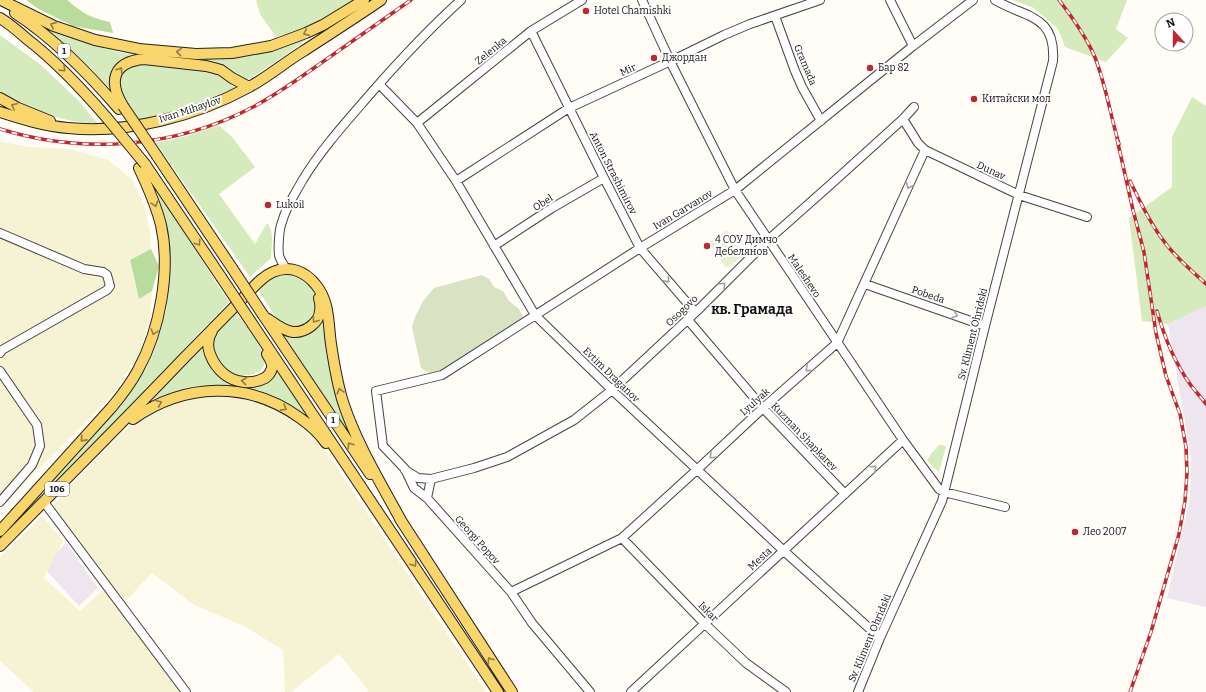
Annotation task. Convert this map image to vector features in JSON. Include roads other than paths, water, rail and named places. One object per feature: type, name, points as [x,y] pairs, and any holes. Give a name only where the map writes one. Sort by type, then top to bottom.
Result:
[{"type":"main road","points":[[0,1],[54,26],[95,40],[139,49],[196,54],[232,53],[271,46],[306,34],[366,0]]},
{"type":"main road","name":"Ivan Mihaylov","points":[[301,52],[366,0]]},
{"type":"main road","name":"Ivan Mihaylov","points":[[91,130],[139,125],[178,116],[214,104],[249,87],[381,0]]},
{"type":"main road","name":"1","points":[[0,1],[33,24],[79,64],[121,107],[232,268],[403,524],[512,692]]},
{"type":"main road","name":"1","points":[[1,19],[58,64],[107,118],[221,277],[498,692]]},
{"type":"main road","points":[[121,107],[114,82],[119,69],[123,65],[136,60],[144,59],[206,66],[221,70],[249,87]]},
{"type":"main road","points":[[0,98],[18,108],[50,122],[91,130]]},
{"type":"main road","points":[[0,112],[51,126],[91,130]]},
{"type":"main road","points":[[0,531],[122,395],[138,371],[150,345],[161,302],[164,275],[163,241],[161,226],[154,201],[142,166]]},
{"type":"main road","points":[[286,269],[301,272],[315,283],[322,293],[325,301],[335,371],[344,404],[356,436],[403,524]]},
{"type":"main road","name":"106","points":[[0,546],[115,432],[217,323],[262,279],[275,271],[286,269]]},
{"type":"main road","points":[[263,315],[279,326],[293,332],[308,328],[314,323],[320,311],[320,304],[315,283]]},
{"type":"main road","points":[[217,323],[210,333],[208,341],[209,350],[220,370],[230,378],[241,382],[254,382],[264,378],[268,375],[272,368],[270,359],[253,325]]},
{"type":"main road","points":[[115,432],[144,411],[174,397],[206,391],[225,390],[244,392],[262,398],[287,410],[315,430],[392,532]]},
{"type":"street","points":[[286,269],[279,255],[281,223],[286,209],[322,152],[340,128],[405,55],[461,0]]},
{"type":"street","name":"Zelenka","points":[[417,123],[531,31],[582,0]]},
{"type":"street","name":"Maleshevo","points":[[642,0],[670,61],[735,190],[903,440],[939,489],[944,492]]},
{"type":"street","name":"Mir","points":[[456,182],[569,108],[724,34],[820,0]]},
{"type":"street","points":[[890,0],[913,46]]},
{"type":"street","name":"Ivan Garvanov","points":[[376,391],[442,375],[640,248],[735,190],[913,46],[973,0]]},
{"type":"street","name":"Sv. Kliment Ohridski","points":[[858,692],[880,638],[942,501],[1053,61],[1052,42],[1045,26],[1035,18],[995,0]]},
{"type":"street","name":"Gramada","points":[[775,16],[802,87],[821,121]]},
{"type":"street","name":"Anton Strashimirov","points":[[531,31],[640,248],[695,312]]},
{"type":"street","name":"Evtim Draganov","points":[[379,84],[417,123],[456,182],[535,315],[612,390],[784,551],[880,638]]},
{"type":"street","name":"Osogovo","points":[[431,480],[507,457],[574,420],[612,390],[688,320],[768,240],[903,119],[914,107]]},
{"type":"street","name":"Dunav","points":[[903,119],[925,150],[1019,195],[1087,217]]},
{"type":"street","name":"Lyulyak","points":[[511,592],[622,538],[763,408],[837,343],[925,150]]},
{"type":"street","name":"Obel","points":[[494,246],[552,208],[604,178]]},
{"type":"street","points":[[0,233],[84,269],[103,272],[107,275],[110,286],[107,290],[9,346],[0,353]]},
{"type":"street","name":"Pobeda","points":[[865,284],[985,326]]},
{"type":"street","name":"Kuzman Shapkarev","points":[[688,320],[763,408],[845,494]]},
{"type":"street","points":[[0,371],[37,426],[40,446],[32,466],[0,502]]},
{"type":"street","name":"Georgi Popov","points":[[376,391],[383,446],[405,469],[414,488],[427,498],[511,592],[532,623],[590,692]]},
{"type":"street","name":"Mesta","points":[[631,692],[903,440]]},
{"type":"street","points":[[405,469],[418,478],[431,480],[427,498]]},
{"type":"street","points":[[944,492],[1005,507]]},
{"type":"street","points":[[44,502],[186,692]]},
{"type":"street","name":"Iskar","points":[[622,538],[705,624],[746,663],[786,692]]},
{"type":"railway","points":[[0,129],[32,137],[64,142],[96,144],[129,143],[161,139],[192,131],[223,121],[271,97],[411,0]]},
{"type":"railway","points":[[1059,0],[1087,40],[1094,55],[1102,77],[1119,144]]},
{"type":"railway","points":[[1117,139],[1144,252],[1156,333],[1166,376],[1180,414],[1186,447],[1187,473],[1185,501],[1179,534],[1151,632],[1130,692]]},
{"type":"railway","points":[[1130,181],[1149,219],[1167,246],[1206,284]]},
{"type":"railway","points":[[1157,311],[1175,358],[1190,384],[1206,404]]},
{"type":"place","name":"Hotel Chamishki","points":[[586,11]]},
{"type":"place","name":"Джордан","points":[[654,58]]},
{"type":"place","name":"Бар 82","points":[[870,68]]},
{"type":"place","name":"Китайски мол","points":[[974,99]]},
{"type":"place","name":"Lukoil","points":[[268,205]]},
{"type":"place","name":"4 СОУ Димчо Дебелянов","points":[[707,246]]},
{"type":"place","name":"Лео 2007","points":[[1075,532]]},
{"type":"district","name":"кв. Грамада","points":[[752,309]]}]
